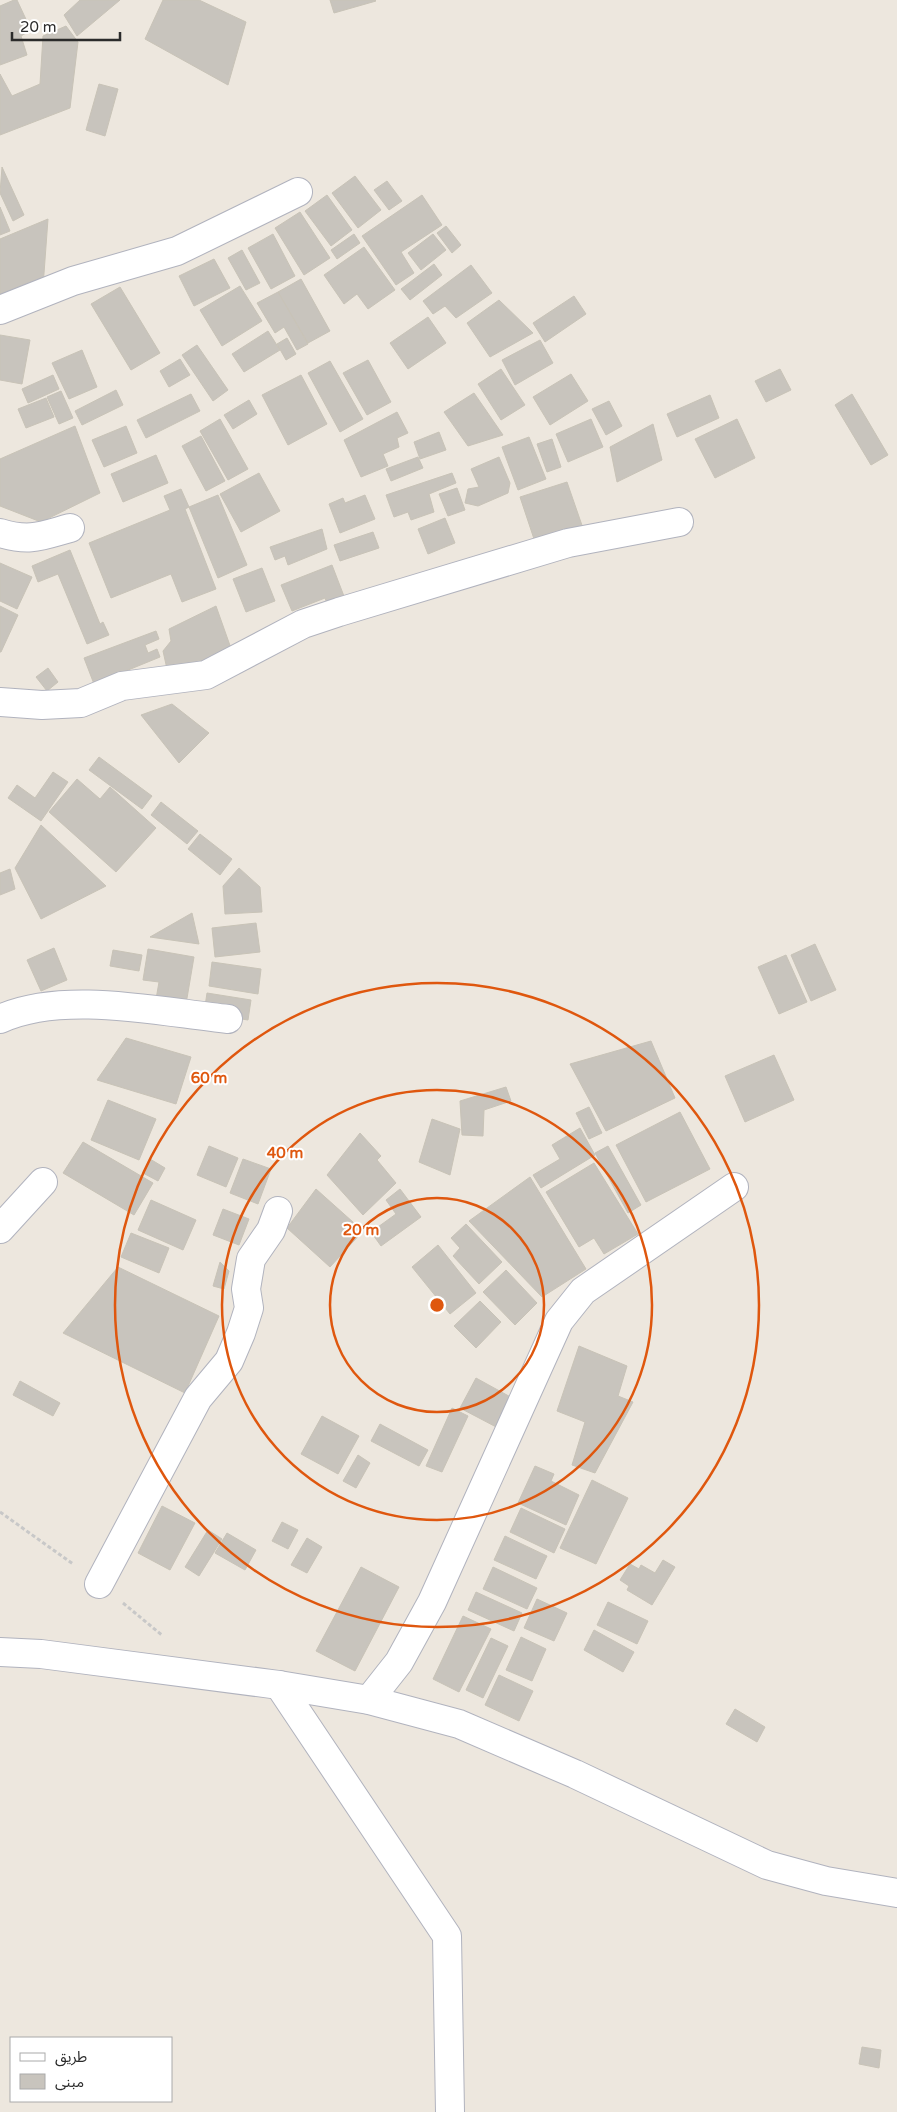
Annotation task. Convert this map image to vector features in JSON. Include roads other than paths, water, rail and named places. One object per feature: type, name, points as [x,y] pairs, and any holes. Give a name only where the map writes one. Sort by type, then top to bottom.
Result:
[{"type":"street","points":[[0,310],[73,281],[177,251],[298,192]]},
{"type":"street","points":[[0,702],[50,705],[81,703],[122,686],[206,675],[303,624],[339,612],[568,543],[679,522]]},
{"type":"street","points":[[0,533],[16,538],[31,539],[70,528]]},
{"type":"street","points":[[0,1019],[45,1006],[90,1004],[228,1019]]},
{"type":"street","points":[[0,1229],[43,1182]]},
{"type":"street","points":[[369,1700],[399,1662],[432,1602],[559,1321],[583,1291],[611,1274],[734,1187]]},
{"type":"street","points":[[98,1584],[198,1398],[229,1361],[249,1308],[246,1289],[251,1259],[271,1230],[278,1211]]},
{"type":"street","points":[[0,1652],[42,1654],[369,1700],[459,1724],[575,1774],[767,1865],[826,1881],[897,1893]]},
{"type":"street","points":[[279,1686],[447,1936],[450,2112]]}]
